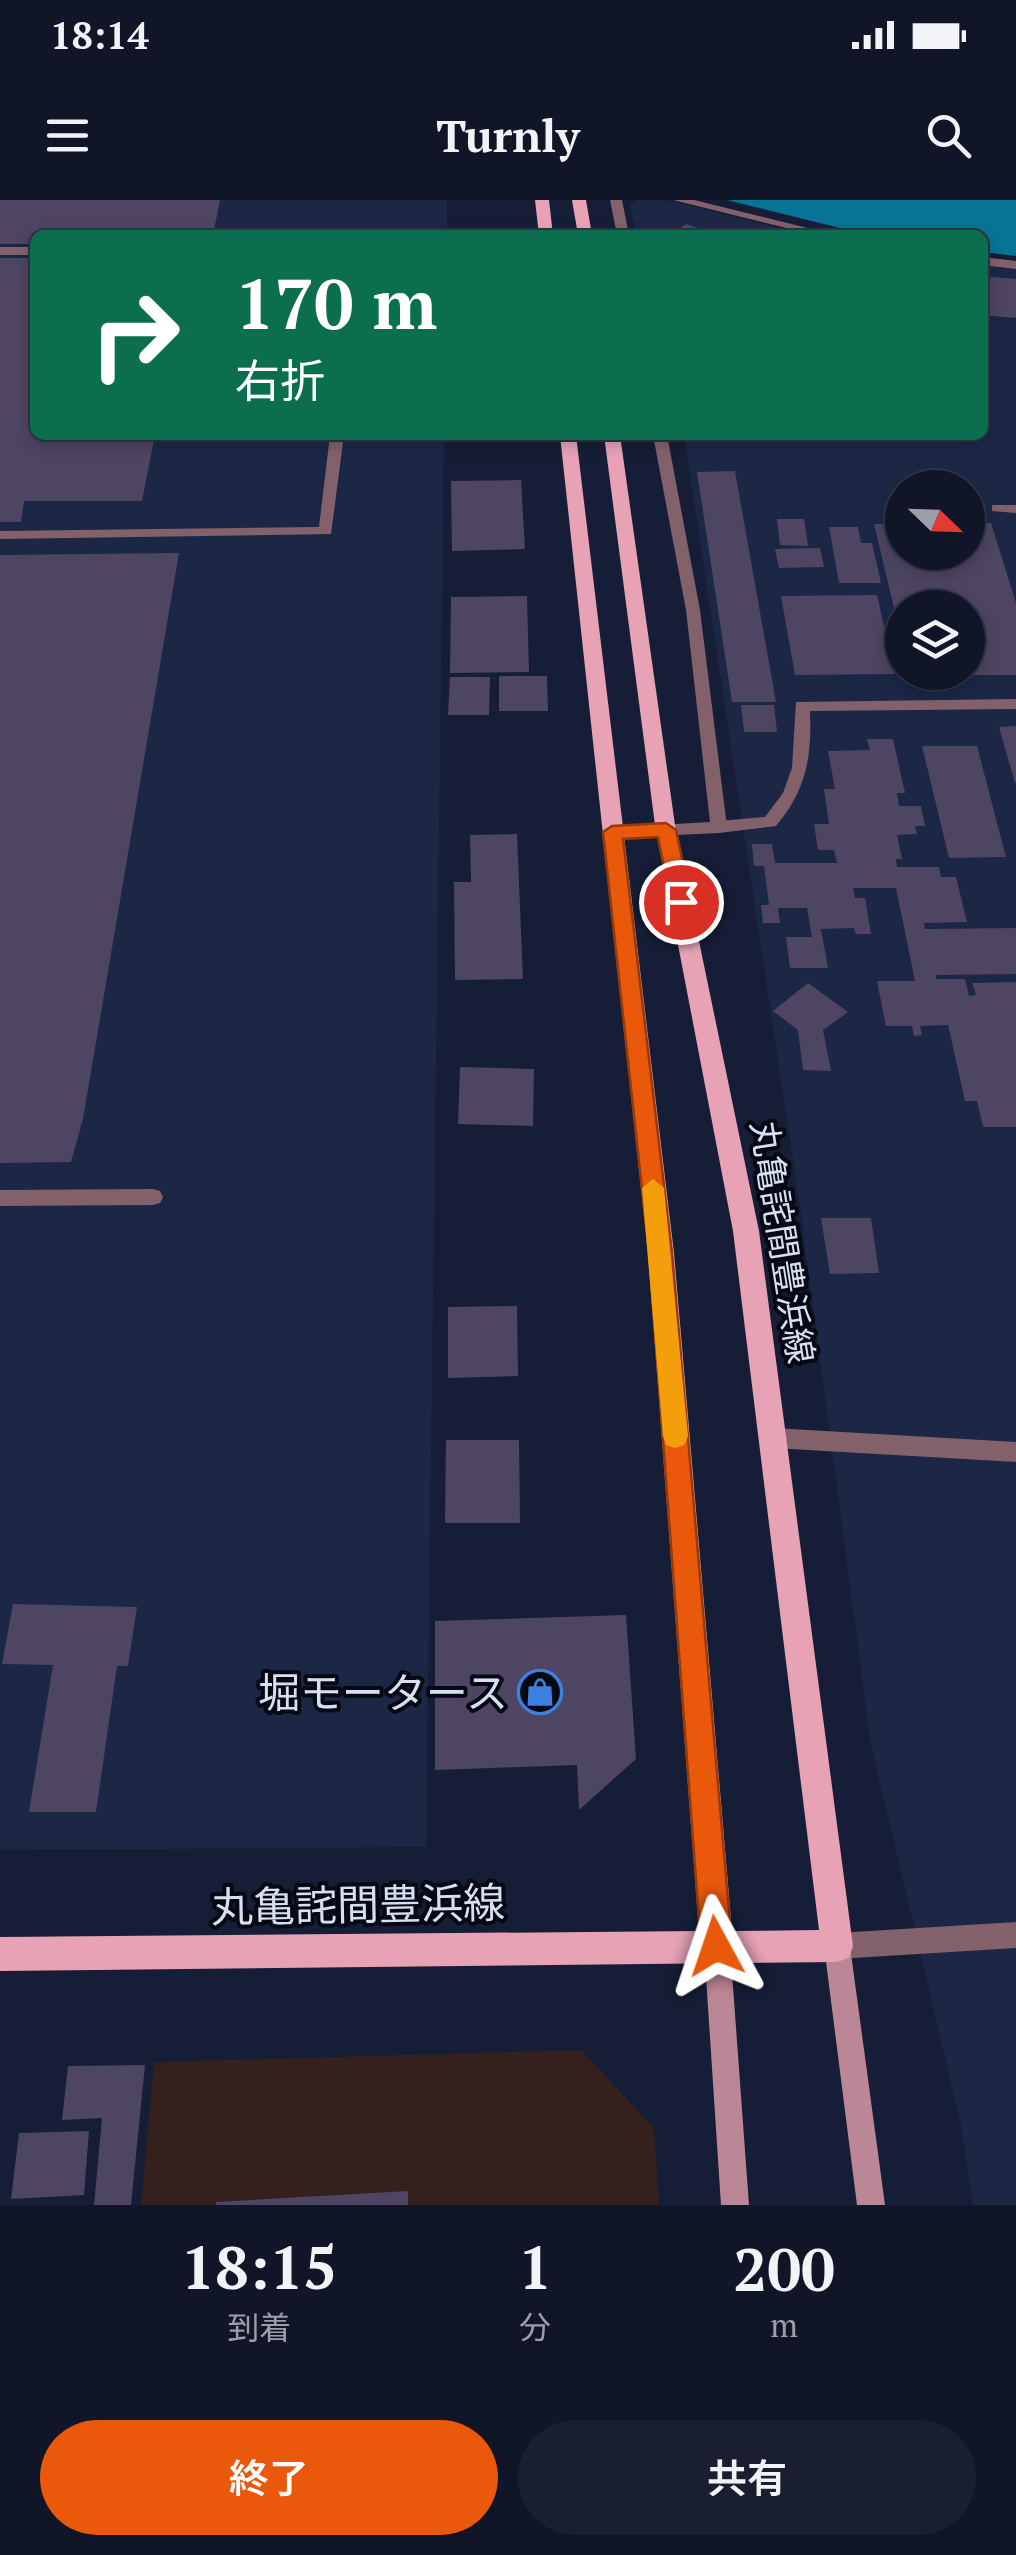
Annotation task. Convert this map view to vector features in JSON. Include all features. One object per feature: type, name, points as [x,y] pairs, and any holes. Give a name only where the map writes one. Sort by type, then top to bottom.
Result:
[{"type":"main road","points":[[542,200],[545,230]]},
{"type":"main road","points":[[578,200],[584,230]]},
{"type":"main road","points":[[569,440],[661,1253],[735,2205]]},
{"type":"main road","name":"丸亀詫間豊浜線","points":[[0,1954],[837,1946],[746,1231],[666,830],[613,440]]},
{"type":"main road","points":[[837,1946],[872,2205]]},
{"type":"street","points":[[616,200],[622,230]]},
{"type":"street","points":[[679,200],[808,230]]},
{"type":"street","points":[[0,252],[30,252]]},
{"type":"street","points":[[988,262],[1016,265]]},
{"type":"street","points":[[0,536],[326,531],[335,440]]},
{"type":"street","points":[[661,440],[693,610],[719,827]]},
{"type":"street","points":[[998,508],[1016,509]]},
{"type":"street","points":[[612,832],[770,822],[791,799],[802,764],[802,706],[1016,704]]},
{"type":"street","points":[[0,1198],[153,1197]]},
{"type":"street","points":[[772,1438],[1016,1452]]},
{"type":"street","points":[[837,1946],[1016,1935]]},
{"type":"shaded area","points":[[0,200],[447,200],[447,230],[30,230],[30,440],[444,440],[426,1847],[0,1850]]},
{"type":"shaded area","points":[[635,200],[666,200],[790,230],[635,230],[630,206]]},
{"type":"shaded area","points":[[727,200],[1016,200],[1016,256],[988,253],[988,230],[848,230]]},
{"type":"shaded area","points":[[988,266],[1016,269],[1016,2205],[973,2205],[961,2125],[871,1745],[798,1193],[685,440],[988,440]]},
{"type":"shaded area","points":[[581,2050],[654,2128],[659,2205],[141,2205],[154,2062]]},
{"type":"building","points":[[0,200],[220,200],[214,230],[30,230],[30,244],[0,244]]},
{"type":"building","points":[[686,224],[705,230],[677,230]]},
{"type":"building","points":[[0,258],[30,258],[30,440],[154,440],[142,501],[24,501],[21,522],[0,522]]},
{"type":"building","points":[[988,277],[1016,279],[1016,318],[988,316]]},
{"type":"building","points":[[735,471],[776,702],[732,702],[697,472]]},
{"type":"building","points":[[521,480],[525,549],[452,551],[451,481]]},
{"type":"building","points":[[777,519],[804,519],[808,546],[780,545]]},
{"type":"building","points":[[985,523],[991,523],[1016,603],[1016,675],[985,675],[985,590],[890,590],[874,524],[885,524],[885,570],[985,570]]},
{"type":"building","points":[[829,527],[858,527],[861,543],[872,543],[881,583],[839,583]]},
{"type":"building","points":[[820,548],[824,567],[779,568],[775,549]]},
{"type":"building","points":[[179,553],[83,1119],[71,1162],[0,1163],[0,555]]},
{"type":"building","points":[[877,595],[885,630],[885,674],[795,675],[781,596]]},
{"type":"building","points":[[527,596],[529,672],[450,673],[451,597]]},
{"type":"building","points":[[499,676],[547,676],[548,711],[499,711]]},
{"type":"building","points":[[450,677],[490,677],[489,715],[448,715]]},
{"type":"building","points":[[741,705],[774,705],[777,732],[744,732]]},
{"type":"building","points":[[1016,726],[1016,783],[1015,783],[999,727]]},
{"type":"building","points":[[867,739],[893,739],[905,793],[897,793],[899,806],[921,806],[925,826],[915,826],[917,834],[897,835],[902,859],[896,859],[897,867],[939,867],[941,877],[956,877],[967,922],[924,923],[925,929],[1016,928],[1016,974],[936,975],[936,979],[965,979],[969,996],[976,995],[972,983],[1016,982],[1016,1127],[983,1127],[977,1101],[965,1101],[948,1025],[920,1026],[922,1035],[914,1036],[912,1026],[886,1026],[877,981],[915,981],[896,888],[853,888],[855,898],[865,898],[871,934],[856,934],[854,928],[821,929],[828,968],[790,968],[786,937],[812,937],[807,908],[778,908],[780,923],[763,923],[761,905],[769,905],[764,866],[754,866],[752,844],[772,844],[775,863],[837,863],[834,850],[818,850],[814,824],[829,824],[824,789],[835,789],[828,751],[870,750]]},
{"type":"building","points":[[922,746],[977,746],[1006,857],[949,858]]},
{"type":"building","points":[[517,834],[523,979],[455,980],[454,882],[471,882],[470,835]]},
{"type":"building","points":[[808,983],[848,1012],[823,1030],[831,1071],[803,1070],[798,1030],[773,1011]]},
{"type":"building","points":[[460,1067],[534,1069],[533,1126],[458,1124]]},
{"type":"building","points":[[821,1218],[871,1218],[879,1273],[830,1274]]},
{"type":"building","points":[[517,1306],[518,1376],[448,1378],[448,1307]]},
{"type":"building","points":[[446,1440],[519,1440],[520,1523],[445,1523]]},
{"type":"building","points":[[13,1604],[137,1607],[128,1666],[117,1666],[96,1812],[29,1812],[53,1665],[2,1664]]},
{"type":"building","points":[[626,1615],[636,1759],[579,1810],[577,1765],[435,1770],[435,1621]]},
{"type":"building","points":[[145,2065],[131,2205],[94,2205],[102,2118],[62,2120],[68,2066]]},
{"type":"building","points":[[89,2131],[84,2195],[11,2199],[19,2133]]},
{"type":"building","points":[[408,2191],[408,2205],[216,2205],[216,2202]]},
{"type":"slow traffic","points":[[653,1188],[675,1436]]},
{"type":"place","name":"堀モータース","points":[[540,1692]]},
{"type":"route","points":[[681,902],[666,830],[612,832],[661,1253],[716,1946]]}]
